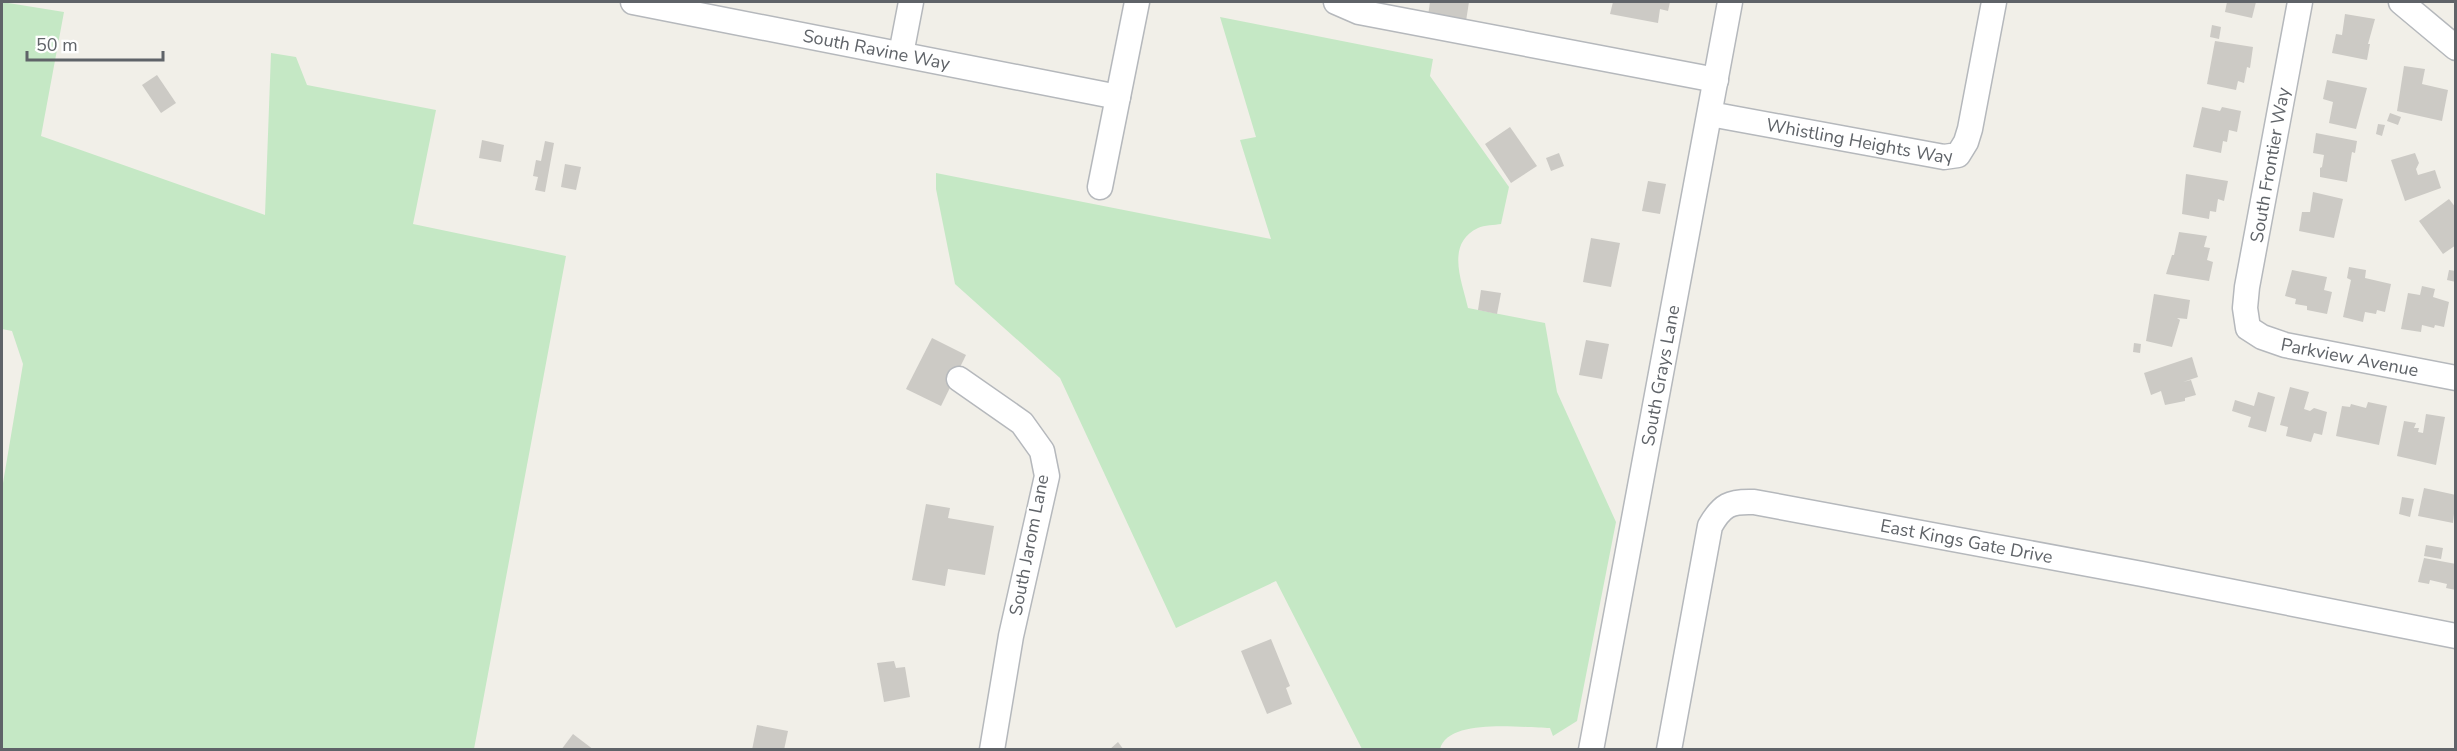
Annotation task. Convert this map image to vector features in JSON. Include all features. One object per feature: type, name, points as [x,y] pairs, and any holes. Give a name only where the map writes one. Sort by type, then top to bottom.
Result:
[{"type":"street","name":"South Ravine Way","points":[[633,2],[681,6],[901,54],[1118,97]]},
{"type":"street","points":[[901,54],[911,2]]},
{"type":"street","points":[[1100,187],[1137,2]]},
{"type":"street","points":[[1336,2],[1359,12],[1716,80]]},
{"type":"street","name":"South Grays Lane","points":[[1591,750],[1730,2]]},
{"type":"street","name":"Whistling Heights Way","points":[[1710,114],[1944,158],[1958,155],[1966,142],[1970,129],[1994,2]]},
{"type":"street","name":"South Frontier Way","points":[[2248,328],[2245,308],[2247,287],[2300,2]]},
{"type":"street","points":[[2401,2],[2456,48]]},
{"type":"street","name":"Parkview Avenue","points":[[2248,328],[2262,337],[2284,345],[2456,378]]},
{"type":"street","name":"South Jarom Lane","points":[[959,379],[1022,423],[1042,451],[1047,476],[1011,636],[992,750]]},
{"type":"street","name":"East Kings Gate Drive","points":[[1669,750],[1710,526],[1718,512],[1734,502],[1754,502],[2456,636]]},
{"type":"green space","points":[[2,2],[64,12],[41,136],[265,215],[271,53],[296,57],[307,85],[436,110],[413,224],[566,256],[474,749],[2,749],[2,489],[23,364],[12,331],[2,329]]},
{"type":"green space","points":[[1220,17],[1433,59],[1430,76],[1509,187],[1501,224],[1478,228],[1462,243],[1458,264],[1468,308],[1545,323],[1557,392],[1616,522],[1577,721],[1553,736],[1550,728],[1488,726],[1457,732],[1446,739],[1440,749],[1362,749],[1276,581],[1176,628],[1060,378],[955,284],[936,189],[936,173],[1271,239],[1240,140],[1256,137]]},
{"type":"building","points":[[1430,2],[1469,2],[1466,21],[1428,16]]},
{"type":"building","points":[[1613,2],[1670,2],[1668,11],[1660,9],[1658,23],[1610,14]]},
{"type":"building","points":[[2227,2],[2256,2],[2252,18],[2225,12]]},
{"type":"building","points":[[2345,14],[2375,19],[2368,44],[2370,44],[2367,60],[2332,53],[2336,34],[2342,35]]},
{"type":"building","points":[[2212,25],[2221,27],[2219,39],[2210,37]]},
{"type":"building","points":[[2215,41],[2253,47],[2250,68],[2247,67],[2244,83],[2238,81],[2236,90],[2207,84]]},
{"type":"building","points":[[2404,66],[2425,69],[2422,84],[2448,90],[2442,121],[2397,111]]},
{"type":"building","points":[[157,75],[176,103],[161,113],[142,85]]},
{"type":"building","points":[[2327,80],[2367,88],[2356,129],[2329,123],[2333,102],[2323,99]]},
{"type":"building","points":[[2202,107],[2220,111],[2222,107],[2241,111],[2237,132],[2229,130],[2227,142],[2223,141],[2221,153],[2193,147]]},
{"type":"building","points":[[2390,113],[2401,117],[2398,125],[2387,121]]},
{"type":"building","points":[[2378,124],[2385,125],[2382,136],[2376,134]]},
{"type":"building","points":[[1510,127],[1537,166],[1511,183],[1485,144]]},
{"type":"building","points":[[2316,133],[2357,141],[2355,153],[2352,152],[2347,182],[2320,177],[2324,155],[2313,153]]},
{"type":"building","points":[[482,140],[504,145],[501,162],[479,158]]},
{"type":"building","points":[[545,141],[554,143],[545,192],[535,190],[538,177],[533,176],[536,160],[541,161]]},
{"type":"building","points":[[1559,153],[1564,166],[1551,171],[1546,158]]},
{"type":"building","points":[[2415,153],[2419,163],[2416,169],[2418,175],[2435,170],[2441,188],[2405,201],[2391,160]]},
{"type":"building","points":[[565,164],[581,167],[576,190],[561,187]]},
{"type":"building","points":[[2186,174],[2228,181],[2224,201],[2218,199],[2216,212],[2210,211],[2209,219],[2182,214]]},
{"type":"building","points":[[1648,181],[1666,184],[1660,214],[1642,211]]},
{"type":"building","points":[[2313,192],[2343,199],[2334,238],[2299,231],[2302,212],[2310,212]]},
{"type":"building","points":[[2449,199],[2456,208],[2456,245],[2443,254],[2419,221]]},
{"type":"building","points":[[2179,232],[2207,236],[2204,247],[2210,248],[2207,260],[2213,262],[2209,281],[2166,274],[2172,255],[2174,255]]},
{"type":"building","points":[[1591,238],[1620,243],[1611,287],[1583,282]]},
{"type":"building","points":[[2349,267],[2366,270],[2365,278],[2391,284],[2385,312],[2377,310],[2376,314],[2365,312],[2363,322],[2343,317],[2351,280],[2347,278]]},
{"type":"building","points":[[2292,270],[2327,277],[2324,290],[2332,292],[2327,314],[2307,310],[2307,306],[2295,304],[2296,299],[2285,296]]},
{"type":"building","points":[[2449,270],[2456,271],[2456,282],[2447,280]]},
{"type":"building","points":[[2422,286],[2435,289],[2433,297],[2449,302],[2444,327],[2435,325],[2434,328],[2422,325],[2421,332],[2401,329],[2408,293],[2420,295]]},
{"type":"building","points":[[1481,290],[1501,293],[1497,314],[1478,310]]},
{"type":"building","points":[[2154,294],[2190,300],[2187,319],[2177,318],[2180,320],[2172,347],[2146,341]]},
{"type":"building","points":[[932,338],[966,355],[941,406],[906,389]]},
{"type":"building","points":[[1586,340],[1609,344],[1602,379],[1579,375]]},
{"type":"building","points":[[2134,343],[2141,344],[2140,353],[2133,352]]},
{"type":"building","points":[[2192,357],[2198,377],[2183,382],[2191,380],[2196,395],[2185,398],[2185,401],[2165,405],[2161,391],[2151,395],[2144,373]]},
{"type":"building","points":[[2290,387],[2309,392],[2304,409],[2310,411],[2314,408],[2327,412],[2322,435],[2314,433],[2311,442],[2286,436],[2288,427],[2280,425]]},
{"type":"building","points":[[2258,392],[2275,397],[2266,432],[2248,427],[2251,417],[2232,411],[2235,400],[2254,406]]},
{"type":"building","points":[[2368,402],[2387,406],[2379,445],[2336,436],[2342,406],[2350,407],[2351,404],[2366,408]]},
{"type":"building","points":[[2426,414],[2445,417],[2436,465],[2397,456],[2404,421],[2416,423],[2414,428],[2419,428],[2418,432],[2423,433]]},
{"type":"building","points":[[2424,488],[2456,495],[2453,523],[2418,516]]},
{"type":"building","points":[[2402,497],[2414,499],[2410,517],[2399,514]]},
{"type":"building","points":[[926,504],[950,508],[948,518],[994,526],[985,575],[948,569],[945,586],[912,580]]},
{"type":"building","points":[[2426,545],[2443,548],[2441,559],[2424,556]]},
{"type":"building","points":[[2424,558],[2456,564],[2456,590],[2446,588],[2447,584],[2430,580],[2429,584],[2418,582]]},
{"type":"building","points":[[1271,639],[1290,686],[1286,688],[1292,704],[1267,714],[1241,651]]},
{"type":"building","points":[[894,661],[896,668],[905,667],[910,697],[884,702],[877,663]]},
{"type":"building","points":[[757,725],[788,731],[784,750],[752,750]]},
{"type":"building","points":[[573,734],[594,750],[561,750]]},
{"type":"building","points":[[1118,742],[1124,750],[1109,750]]}]
